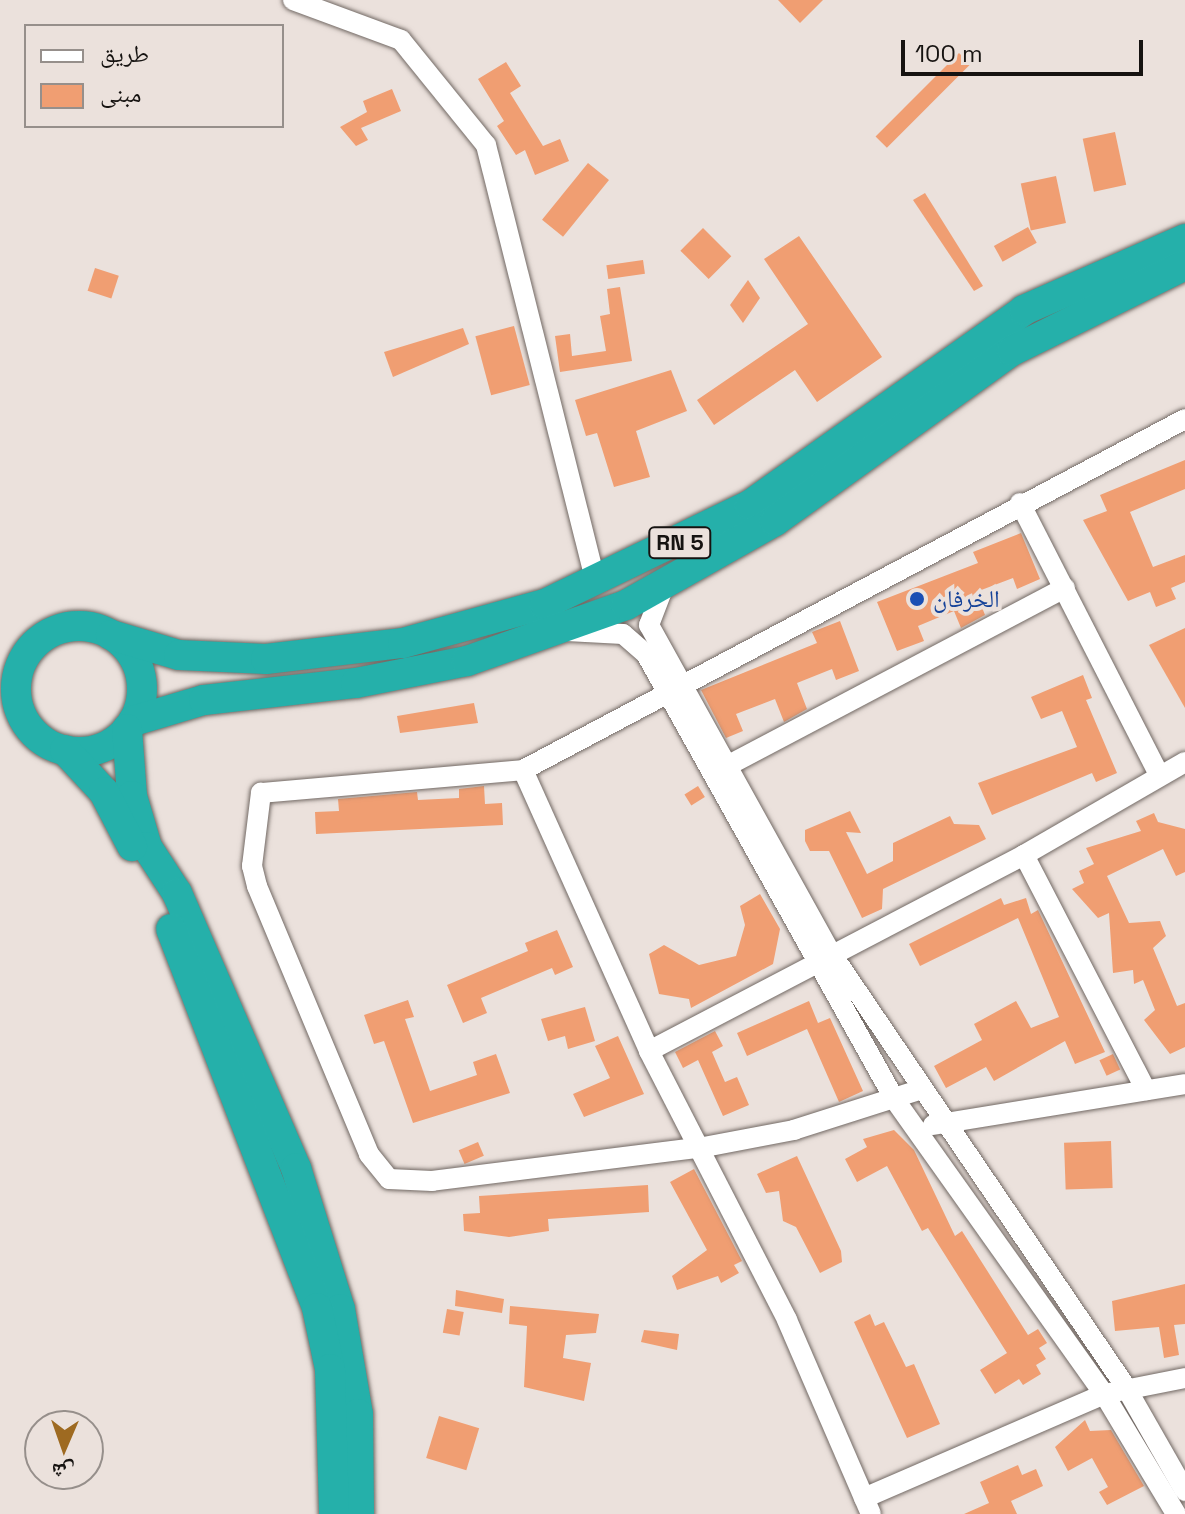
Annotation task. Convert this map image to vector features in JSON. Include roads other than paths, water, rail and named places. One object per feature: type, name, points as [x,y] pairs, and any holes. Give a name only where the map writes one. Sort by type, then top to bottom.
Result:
[{"type":"highway","name":"RN 5","points":[[111,635],[201,658],[311,656],[460,632],[596,583],[750,505],[1024,310],[1185,239]]},
{"type":"highway","name":"RN 5","points":[[130,725],[204,700],[415,673],[563,631],[664,586],[775,521],[1012,351],[1185,265]]},
{"type":"highway","points":[[0,661],[31,648],[63,627],[111,635],[140,672],[130,725],[132,796],[147,847],[177,893],[296,1168],[340,1309],[358,1414],[359,1514]]},
{"type":"highway","points":[[31,648],[16,684],[13,720],[65,750],[104,792],[156,891],[317,1308],[330,1369],[334,1514]]},
{"type":"highway","points":[[65,750],[106,746],[130,725]]},
{"type":"street","points":[[293,0],[401,40],[486,145],[596,583]]},
{"type":"street","points":[[919,1090],[895,1100],[704,1147],[418,1182],[389,1179],[369,1154],[257,886],[252,866],[261,793],[523,770],[675,685],[1185,419]]},
{"type":"street","points":[[1020,503],[1159,775]]},
{"type":"street","points":[[664,586],[649,625],[675,685],[895,1100],[1104,1394],[1176,1514]]},
{"type":"street","points":[[727,766],[1065,588]]},
{"type":"street","points":[[563,631],[634,638],[675,685],[727,766],[821,957],[944,1123],[1125,1386],[1185,1491]]},
{"type":"street","points":[[649,1051],[821,957],[1024,855],[1185,762]]},
{"type":"street","points":[[523,770],[649,1051],[704,1147],[867,1506],[1104,1394],[1125,1386],[1185,1378]]},
{"type":"street","points":[[1024,855],[1146,1090]]},
{"type":"street","points":[[918,1129],[1185,1084]]},
{"type":"place","name":"الخرفان","points":[[917,599]]}]
